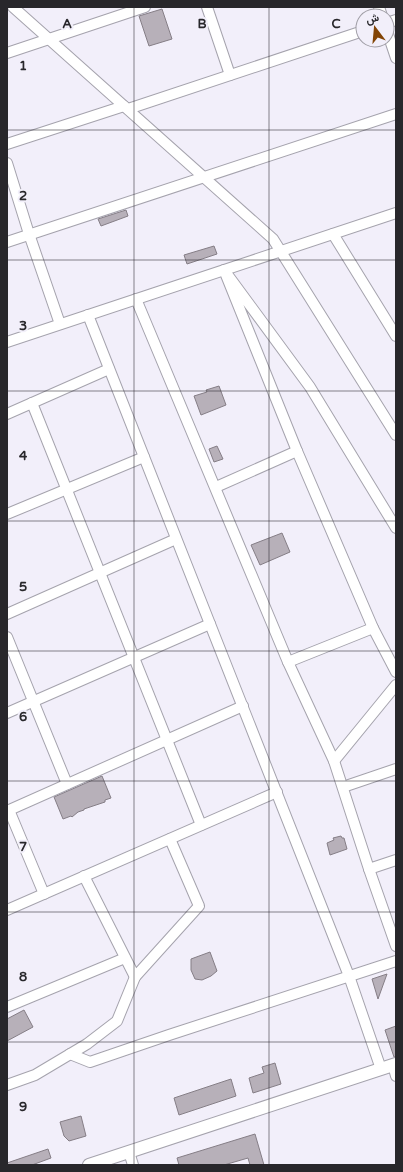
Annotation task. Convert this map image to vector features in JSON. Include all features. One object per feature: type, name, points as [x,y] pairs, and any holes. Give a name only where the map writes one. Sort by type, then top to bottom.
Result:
[{"type":"street","points":[[13,7],[273,239],[396,435]]},
{"type":"street","points":[[7,53],[145,7]]},
{"type":"street","points":[[207,7],[230,75]]},
{"type":"street","points":[[7,144],[126,108],[355,34]]},
{"type":"street","points":[[393,48],[396,58]]},
{"type":"street","points":[[7,242],[203,176],[396,114]]},
{"type":"street","points":[[7,164],[60,324]]},
{"type":"street","points":[[7,342],[396,213]]},
{"type":"street","points":[[333,234],[396,336]]},
{"type":"street","points":[[224,270],[297,451],[373,628],[396,672]]},
{"type":"street","points":[[224,270],[310,387],[396,528]]},
{"type":"street","points":[[136,299],[288,662],[334,761],[396,946]]},
{"type":"street","points":[[88,315],[349,976],[391,1069],[89,1165]]},
{"type":"street","points":[[7,414],[109,369]]},
{"type":"street","points":[[32,403],[201,825]]},
{"type":"street","points":[[216,487],[297,451]]},
{"type":"street","points":[[7,514],[144,456]]},
{"type":"street","points":[[7,614],[176,538]]},
{"type":"street","points":[[7,713],[210,624]]},
{"type":"street","points":[[288,662],[373,628]]},
{"type":"street","points":[[7,637],[68,784]]},
{"type":"street","points":[[334,761],[396,685]]},
{"type":"street","points":[[44,894],[8,811],[243,706]]},
{"type":"street","points":[[343,787],[396,769]]},
{"type":"street","points":[[7,910],[277,792]]},
{"type":"street","points":[[7,1085],[35,1074],[70,1054],[87,1044],[117,1021],[135,977],[200,906],[170,839]]},
{"type":"street","points":[[369,869],[396,860]]},
{"type":"street","points":[[84,876],[135,977]]},
{"type":"street","points":[[7,1007],[125,958]]},
{"type":"street","points":[[70,1054],[90,1062],[396,960]]},
{"type":"street","points":[[129,1152],[133,1165]]},
{"type":"building","points":[[162,9],[172,39],[149,46],[139,16]]},
{"type":"building","points":[[126,210],[128,216],[101,226],[98,219]]},
{"type":"building","points":[[214,246],[217,254],[187,264],[184,255]]},
{"type":"building","points":[[219,386],[226,405],[201,415],[194,396]]},
{"type":"building","points":[[217,446],[223,459],[214,462],[209,449]]},
{"type":"building","points":[[282,533],[290,552],[260,565],[251,545]]},
{"type":"building","points":[[102,776],[111,798],[105,800],[105,802],[84,809],[72,817],[63,819],[54,797]]},
{"type":"building","points":[[341,836],[344,838],[347,849],[330,855],[327,843],[334,840],[333,838]]},
{"type":"building","points":[[210,952],[217,971],[211,976],[202,980],[195,979],[191,970],[191,959]]},
{"type":"building","points":[[387,974],[378,999],[372,979]]},
{"type":"building","points":[[24,1010],[33,1027],[7,1041],[7,1019]]},
{"type":"building","points":[[396,1026],[396,1057],[394,1057],[385,1030]]},
{"type":"building","points":[[275,1063],[281,1084],[253,1093],[249,1078],[264,1073],[262,1067]]},
{"type":"building","points":[[231,1079],[236,1096],[179,1115],[174,1098]]},
{"type":"building","points":[[81,1116],[86,1136],[69,1141],[64,1136],[60,1122]]},
{"type":"building","points":[[255,1134],[264,1165],[250,1165],[248,1158],[224,1165],[179,1165],[177,1158]]},
{"type":"building","points":[[48,1149],[51,1158],[32,1165],[7,1165],[7,1163]]}]
